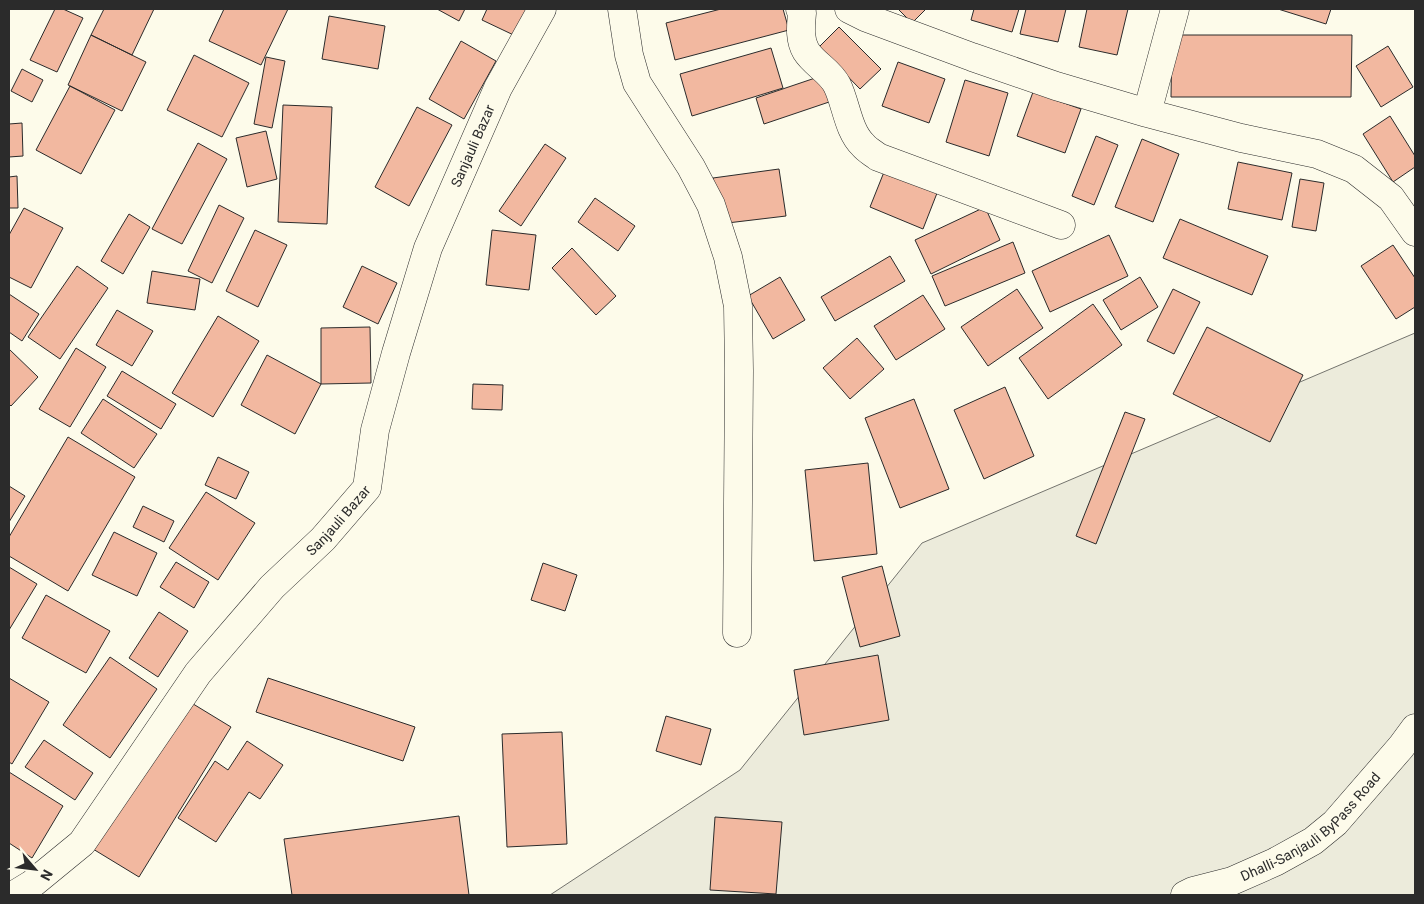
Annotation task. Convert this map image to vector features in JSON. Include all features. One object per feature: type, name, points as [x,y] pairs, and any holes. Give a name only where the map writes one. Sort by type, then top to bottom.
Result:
[{"type":"street","name":"Sanjauli Bazar","points":[[14,895],[32,884],[82,843],[198,673],[272,587],[323,539],[367,488],[375,430],[428,248],[498,88],[542,9]]},
{"type":"street","points":[[622,9],[629,55],[637,83],[691,167],[711,205],[728,257],[738,306],[740,372],[737,634]]},
{"type":"street","points":[[800,9],[802,13],[802,40],[806,51],[837,84],[852,127],[862,144],[878,157],[1061,225]]},
{"type":"street","points":[[849,9],[876,21],[1056,86],[1241,138],[1317,154],[1354,169],[1391,198],[1415,232]]},
{"type":"street","points":[[1147,113],[1175,9]]},
{"type":"street","name":"Dhalli-Sanjauli ByPass Road","points":[[1185,895],[1193,891],[1232,881],[1275,862],[1313,841],[1335,823],[1415,728]]},
{"type":"shaded area","points":[[1415,333],[1415,895],[550,895],[740,770],[922,543]]},
{"type":"building","points":[[55,9],[63,9],[83,18],[57,72],[30,60]]},
{"type":"building","points":[[104,9],[154,9],[132,55],[91,35]]},
{"type":"building","points":[[224,9],[288,9],[261,65],[209,41]]},
{"type":"building","points":[[437,9],[465,9],[459,21]]},
{"type":"building","points":[[487,9],[536,9],[522,39],[482,20]]},
{"type":"building","points":[[721,9],[783,9],[789,30],[675,60],[666,23]]},
{"type":"building","points":[[898,9],[926,9],[912,23]]},
{"type":"building","points":[[974,9],[1019,9],[1012,32],[971,20]]},
{"type":"building","points":[[1026,9],[1066,9],[1058,42],[1020,34]]},
{"type":"building","points":[[1087,9],[1128,9],[1117,55],[1079,47]]},
{"type":"building","points":[[1278,9],[1331,9],[1326,24]]},
{"type":"building","points":[[329,16],[385,26],[378,69],[322,59]]},
{"type":"building","points":[[839,27],[881,69],[860,89],[819,47]]},
{"type":"building","points":[[91,35],[146,62],[122,111],[68,85]]},
{"type":"building","points":[[1172,35],[1352,35],[1351,97],[1171,97]]},
{"type":"building","points":[[461,41],[496,61],[464,119],[429,99]]},
{"type":"building","points":[[1388,46],[1413,87],[1381,107],[1356,66]]},
{"type":"building","points":[[771,48],[783,88],[692,116],[680,74]]},
{"type":"building","points":[[194,55],[249,83],[222,137],[167,110]]},
{"type":"building","points":[[266,57],[285,61],[272,128],[254,124]]},
{"type":"building","points":[[898,62],[945,79],[929,123],[882,106]]},
{"type":"building","points":[[22,69],[43,80],[32,102],[11,91]]},
{"type":"building","points":[[827,74],[835,100],[764,124],[756,98]]},
{"type":"building","points":[[965,80],[1008,93],[989,156],[946,142]]},
{"type":"building","points":[[70,86],[115,110],[81,174],[36,150]]},
{"type":"building","points":[[1033,92],[1081,109],[1065,153],[1017,136]]},
{"type":"building","points":[[283,105],[332,107],[327,224],[278,222]]},
{"type":"building","points":[[417,107],[452,125],[409,206],[375,187]]},
{"type":"building","points":[[1390,116],[1415,156],[1415,167],[1393,182],[1363,134]]},
{"type":"building","points":[[22,123],[23,156],[9,157],[9,124]]},
{"type":"building","points":[[266,131],[277,179],[247,187],[236,138]]},
{"type":"building","points":[[1096,136],[1118,145],[1094,205],[1072,196]]},
{"type":"building","points":[[1142,139],[1179,154],[1153,222],[1115,207]]},
{"type":"building","points":[[198,143],[227,159],[182,244],[152,229]]},
{"type":"building","points":[[545,144],[566,158],[521,226],[499,211]]},
{"type":"building","points":[[1238,162],[1292,173],[1282,220],[1228,209]]},
{"type":"building","points":[[886,167],[939,188],[923,229],[870,207]]},
{"type":"building","points":[[779,169],[786,216],[719,224],[713,178]]},
{"type":"building","points":[[17,176],[18,208],[9,208],[9,177]]},
{"type":"building","points":[[1300,179],[1324,183],[1316,231],[1292,227]]},
{"type":"building","points":[[595,198],[635,226],[618,251],[578,222]]},
{"type":"building","points":[[219,205],[244,218],[212,283],[188,271]]},
{"type":"building","points":[[985,207],[1000,240],[931,274],[915,240]]},
{"type":"building","points":[[24,208],[63,228],[31,288],[9,277],[9,235]]},
{"type":"building","points":[[129,214],[150,227],[123,274],[101,261]]},
{"type":"building","points":[[1180,219],[1268,256],[1252,295],[1163,258]]},
{"type":"building","points":[[255,230],[287,245],[258,307],[226,291]]},
{"type":"building","points":[[492,230],[536,235],[529,290],[486,285]]},
{"type":"building","points":[[1109,235],[1128,276],[1050,312],[1032,271]]},
{"type":"building","points":[[1013,242],[1025,273],[945,306],[932,276]]},
{"type":"building","points":[[1393,245],[1415,278],[1415,307],[1396,319],[1361,266]]},
{"type":"building","points":[[572,248],[616,296],[596,315],[552,268]]},
{"type":"building","points":[[890,256],[905,281],[835,321],[821,297]]},
{"type":"building","points":[[77,266],[108,288],[60,359],[28,337]]},
{"type":"building","points":[[362,266],[397,283],[378,324],[343,307]]},
{"type":"building","points":[[152,271],[200,279],[195,310],[147,303]]},
{"type":"building","points":[[780,277],[805,320],[773,339],[748,296]]},
{"type":"building","points":[[1140,277],[1158,307],[1121,330],[1103,300]]},
{"type":"building","points":[[1017,289],[1043,328],[988,366],[961,327]]},
{"type":"building","points":[[1173,289],[1200,302],[1174,354],[1147,341]]},
{"type":"building","points":[[9,294],[39,314],[22,341],[9,332]]},
{"type":"building","points":[[923,295],[945,329],[896,360],[874,326]]},
{"type":"building","points":[[1093,304],[1122,345],[1048,399],[1019,358]]},
{"type":"building","points":[[117,310],[153,331],[132,366],[96,345]]},
{"type":"building","points":[[218,316],[259,341],[213,417],[172,393]]},
{"type":"building","points":[[370,327],[371,383],[321,384],[321,328]]},
{"type":"building","points":[[1207,327],[1303,375],[1270,442],[1173,394]]},
{"type":"building","points":[[857,338],[884,369],[850,399],[823,368]]},
{"type":"building","points":[[76,348],[106,367],[70,427],[39,409]]},
{"type":"building","points":[[9,349],[38,377],[11,406],[9,404]]},
{"type":"building","points":[[267,355],[321,384],[295,434],[241,405]]},
{"type":"building","points":[[122,371],[176,404],[161,429],[107,396]]},
{"type":"building","points":[[473,384],[503,385],[502,410],[472,409]]},
{"type":"building","points":[[1005,387],[1034,456],[984,479],[954,410]]},
{"type":"building","points":[[103,399],[157,434],[134,468],[81,433]]},
{"type":"building","points":[[914,399],[949,489],[900,508],[865,418]]},
{"type":"building","points":[[1125,412],[1145,419],[1096,544],[1076,536]]},
{"type":"building","points":[[68,437],[135,477],[68,591],[9,556],[9,537]]},
{"type":"building","points":[[218,457],[249,472],[236,499],[205,485]]},
{"type":"building","points":[[868,463],[877,554],[814,561],[805,470]]},
{"type":"building","points":[[9,486],[25,496],[9,522]]},
{"type":"building","points":[[206,492],[255,523],[218,580],[169,548]]},
{"type":"building","points":[[143,506],[174,521],[164,542],[133,527]]},
{"type":"building","points":[[114,532],[157,553],[137,596],[92,575]]},
{"type":"building","points":[[176,562],[209,582],[194,608],[160,587]]},
{"type":"building","points":[[543,563],[577,575],[565,611],[531,600]]},
{"type":"building","points":[[882,566],[900,636],[860,647],[842,577]]},
{"type":"building","points":[[9,567],[37,584],[9,630]]},
{"type":"building","points":[[46,595],[110,631],[86,673],[22,638]]},
{"type":"building","points":[[159,612],[188,631],[158,677],[129,658]]},
{"type":"building","points":[[878,655],[889,720],[804,735],[794,670]]},
{"type":"building","points":[[110,657],[157,689],[110,758],[63,725]]},
{"type":"building","points":[[9,678],[49,702],[12,764],[9,762]]},
{"type":"building","points":[[268,678],[415,727],[403,761],[256,712]]},
{"type":"building","points":[[185,699],[231,727],[139,877],[93,849]]},
{"type":"building","points":[[666,716],[711,729],[701,765],[656,751]]},
{"type":"building","points":[[562,732],[567,844],[507,847],[502,734]]},
{"type":"building","points":[[44,740],[93,773],[75,800],[25,767]]},
{"type":"building","points":[[247,741],[283,765],[260,799],[249,792],[216,842],[178,818],[215,761],[228,770]]},
{"type":"building","points":[[9,772],[63,806],[32,858],[9,843]]},
{"type":"building","points":[[459,816],[469,895],[292,895],[284,839]]},
{"type":"building","points":[[715,817],[782,822],[776,894],[710,890]]}]
